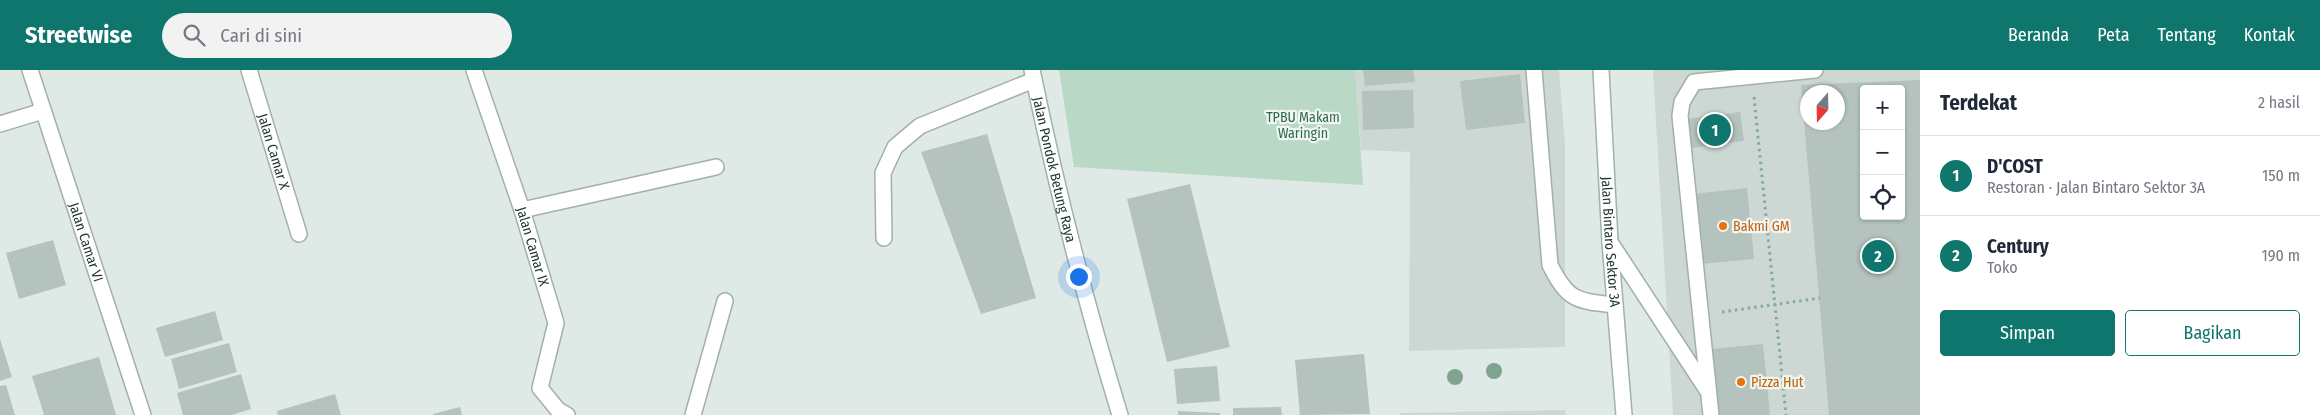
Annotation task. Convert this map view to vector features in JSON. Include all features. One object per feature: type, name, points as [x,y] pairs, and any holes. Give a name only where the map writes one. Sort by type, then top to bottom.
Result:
[{"type":"street","name":"Jalan Camar VI","points":[[30,70],[143,415]]},
{"type":"street","name":"Jalan Camar X","points":[[249,70],[299,234]]},
{"type":"street","name":"Jalan Camar IX","points":[[474,70],[522,210],[556,323],[540,388],[558,410],[567,415]]},
{"type":"street","points":[[1534,70],[1550,265],[1562,288],[1584,301],[1615,305]]},
{"type":"street","name":"Jalan Bintaro Sektor 3A","points":[[1601,70],[1610,242],[1624,415]]},
{"type":"street","points":[[1711,415],[1680,116],[1682,102],[1693,76],[1752,76],[1815,70]]},
{"type":"street","points":[[884,238],[883,173],[895,147],[920,126],[1033,75]]},
{"type":"street","name":"Jalan Pondok Betung Raya","points":[[1033,75],[1052,171],[1100,350],[1120,415]]},
{"type":"street","points":[[0,124],[43,111]]},
{"type":"street","points":[[522,210],[716,167]]},
{"type":"street","points":[[1610,242],[1710,393]]},
{"type":"street","points":[[693,415],[725,301]]},
{"type":"path","points":[[1752,76],[1786,415]]},
{"type":"path","points":[[1701,315],[1820,298]]},
{"type":"shaded area","points":[[1355,70],[1559,70],[1565,145],[1565,347],[1409,351],[1410,152],[1361,150]]},
{"type":"shaded area","points":[[1653,70],[1920,70],[1920,415],[1673,415]]},
{"type":"shaded area","points":[[1565,410],[1566,415],[1400,415],[1400,413]]},
{"type":"green space","name":"TPBU Makam Waringin","points":[[1059,70],[1355,70],[1363,185],[1074,167]]},
{"type":"building","points":[[1363,70],[1413,70],[1415,82],[1365,86]]},
{"type":"building","points":[[1520,74],[1525,123],[1466,130],[1460,81]]},
{"type":"building","points":[[1920,80],[1920,415],[1829,415],[1805,130],[1845,130],[1845,85],[1801,85]]},
{"type":"building","points":[[1413,90],[1414,128],[1363,130],[1362,91]]},
{"type":"building","points":[[1740,112],[1744,141],[1691,148],[1687,119]]},
{"type":"building","points":[[987,134],[1036,298],[981,314],[921,152]]},
{"type":"building","points":[[1190,184],[1230,347],[1167,362],[1127,199]]},
{"type":"building","name":"Bakmi GM","points":[[1747,188],[1754,259],[1700,264],[1692,194]]},
{"type":"building","points":[[53,240],[66,285],[19,299],[6,253]]},
{"type":"building","points":[[215,311],[223,340],[165,357],[156,328]]},
{"type":"building","points":[[0,339],[12,377],[0,381]]},
{"type":"building","points":[[229,343],[237,372],[179,389],[171,359]]},
{"type":"building","name":"Pizza Hut","points":[[1763,344],[1770,415],[1718,415],[1711,349]]},
{"type":"building","points":[[1364,354],[1370,414],[1300,415],[1295,360]]},
{"type":"building","points":[[99,357],[116,415],[44,415],[32,376]]},
{"type":"building","points":[[1217,366],[1220,401],[1177,404],[1174,369]]},
{"type":"building","points":[[241,374],[251,409],[232,415],[183,415],[177,393]]},
{"type":"building","points":[[6,385],[15,415],[0,415],[0,386]]},
{"type":"building","points":[[335,394],[341,415],[278,415],[277,411]]},
{"type":"building","points":[[460,407],[462,415],[433,415],[433,414]]},
{"type":"building","points":[[1281,407],[1282,415],[1233,415],[1233,408]]},
{"type":"building","points":[[1178,411],[1220,413],[1220,415],[1178,415]]},
{"type":"place","name":"D'COST","points":[[1715,130]]},
{"type":"place","name":"Bakmi GM","points":[[1723,226]]},
{"type":"place","name":"Century","points":[[1878,256]]},
{"type":"place","name":"Pizza Hut","points":[[1741,382]]}]
